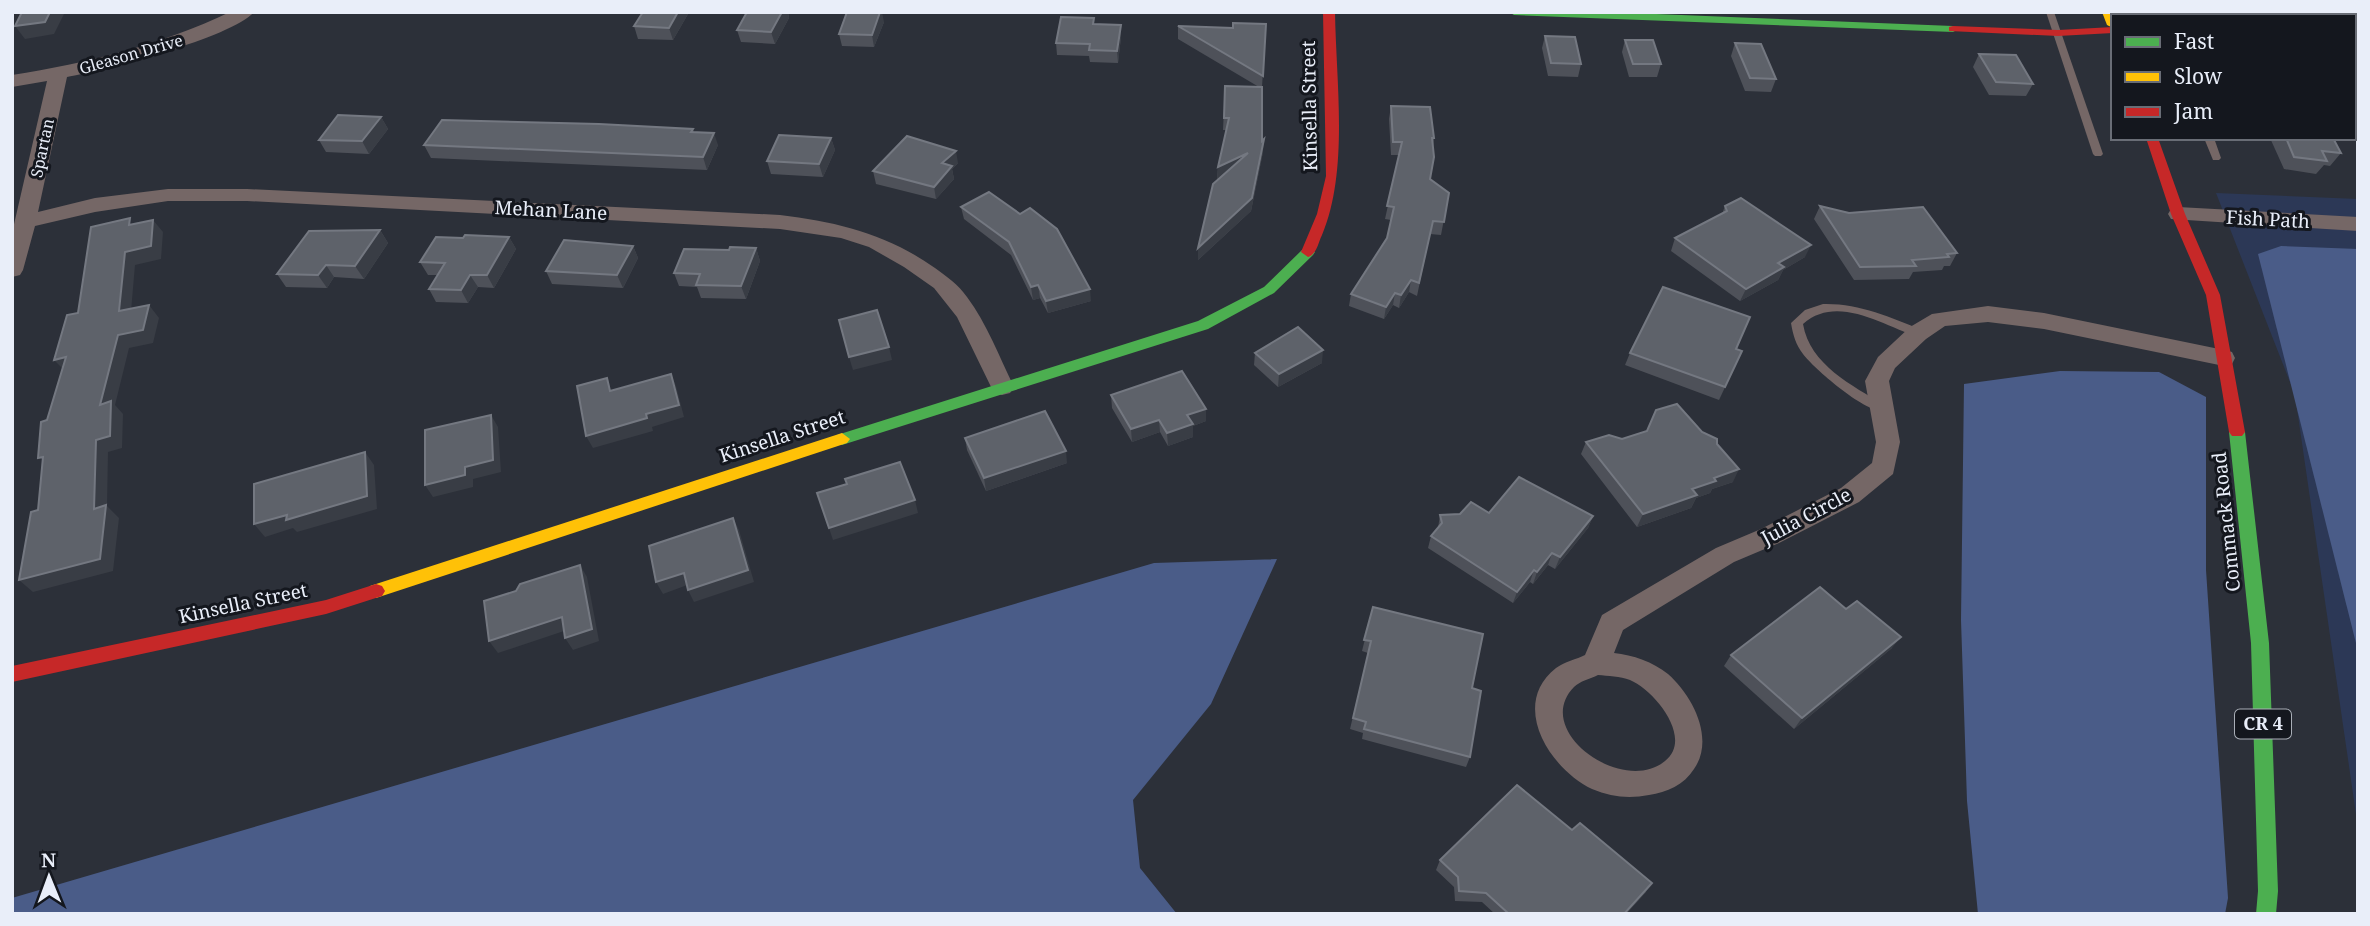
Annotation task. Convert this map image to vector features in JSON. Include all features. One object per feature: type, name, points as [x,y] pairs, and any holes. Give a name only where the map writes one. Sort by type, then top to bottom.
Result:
[{"type":"street","name":"Gleason Drive","points":[[12,80],[58,74],[168,46],[245,12]]},
{"type":"street","name":"Kinsella Street","points":[[12,674],[326,607],[1002,387],[1203,325],[1269,290],[1308,252],[1324,215],[1332,176],[1329,12]]},
{"type":"street","points":[[1514,12],[1680,16],[2058,33],[2111,30]]},
{"type":"street","name":"Spartan","points":[[12,270],[26,222],[58,74]]},
{"type":"street","name":"Commack Road","points":[[2153,140],[2178,214],[2213,295],[2236,419],[2260,643],[2266,914]]},
{"type":"street","name":"Mehan Lane","points":[[26,222],[95,205],[168,195],[247,195],[780,222],[833,228],[875,239],[913,261],[951,292],[979,336],[1002,387]]},
{"type":"street","name":"Fish Path","points":[[2178,214],[2358,224]]},
{"type":"street","name":"Julia Circle","points":[[1596,663],[1612,623],[1726,555],[1850,495],[1884,467],[1888,442],[1877,381],[1886,363],[1918,333],[1940,319],[1989,314],[2080,326],[2224,358]]},
{"type":"street","points":[[1596,663],[1620,664],[1643,673],[1664,686],[1679,705],[1688,726],[1688,747],[1681,765],[1667,778],[1647,785],[1624,786],[1601,780],[1580,768],[1563,752],[1552,733],[1548,712],[1551,694],[1561,679],[1577,668],[1596,663]]},
{"type":"lane","points":[[2050,12],[2098,154]]},
{"type":"lane","points":[[2210,140],[2216,158]]},
{"type":"lane","points":[[1880,408],[1810,355],[1797,333],[1797,323],[1815,310],[1841,307],[1881,317],[1918,333]]},
{"type":"shaded area","points":[[2216,193],[2358,199],[2358,828],[2295,395]]},
{"type":"shaded area","points":[[2281,246],[2358,249],[2358,651],[2258,254]]},
{"type":"shaded area","points":[[2060,371],[2159,372],[2206,397],[2206,570],[2228,898],[2225,914],[1978,914],[1967,801],[1961,620],[1964,384]]},
{"type":"shaded area","points":[[1277,559],[1211,704],[1133,800],[1140,868],[1177,914],[12,914],[12,898],[1154,563]]},
{"type":"building","points":[[22,12],[50,12],[45,22],[15,26]]},
{"type":"building","points":[[643,12],[678,12],[669,28],[634,26]]},
{"type":"building","points":[[747,12],[782,12],[771,32],[737,30]]},
{"type":"building","points":[[847,12],[880,12],[872,35],[839,34]]},
{"type":"building","points":[[1061,17],[1094,18],[1093,24],[1121,25],[1117,51],[1089,50],[1090,44],[1056,43]]},
{"type":"building","points":[[1233,23],[1266,24],[1263,76],[1178,26],[1233,28]]},
{"type":"building","points":[[1545,36],[1575,37],[1581,64],[1551,63]]},
{"type":"building","points":[[1625,40],[1653,40],[1661,64],[1633,64]]},
{"type":"building","points":[[1735,43],[1761,44],[1776,79],[1750,78]]},
{"type":"building","points":[[1979,54],[2016,55],[2033,84],[1996,82]]},
{"type":"building","points":[[1225,86],[1262,87],[1262,141],[1264,139],[1252,198],[1198,248],[1213,184],[1248,153],[1218,167],[1229,118],[1224,118]]},
{"type":"building","points":[[1391,106],[1430,107],[1434,157],[1430,179],[1449,193],[1444,222],[1433,221],[1419,283],[1411,280],[1401,295],[1395,293],[1386,307],[1351,294],[1387,238],[1394,207],[1387,206],[1402,142],[1393,142]]},
{"type":"building","points":[[338,115],[381,117],[362,141],[319,140]]},
{"type":"building","points":[[442,120],[599,124],[693,129],[691,132],[714,133],[703,157],[424,145]]},
{"type":"building","points":[[779,135],[831,138],[819,164],[767,161]]},
{"type":"building","points":[[907,136],[956,151],[942,163],[952,166],[934,187],[873,171]]},
{"type":"building","points":[[2287,140],[2334,140],[2341,153],[2322,151],[2327,161],[2294,157]]},
{"type":"building","points":[[989,192],[1020,214],[1030,208],[1057,229],[1090,289],[1046,301],[1038,285],[1031,287],[1009,242],[961,207]]},
{"type":"building","points":[[1741,198],[1811,245],[1778,263],[1784,267],[1746,289],[1675,238],[1727,211],[1725,206]]},
{"type":"building","points":[[1820,206],[1849,213],[1923,207],[1957,253],[1947,254],[1949,257],[1912,260],[1916,266],[1860,267]]},
{"type":"building","points":[[130,218],[129,225],[153,220],[151,246],[125,252],[119,311],[149,305],[143,330],[118,335],[100,405],[111,401],[110,436],[96,440],[94,509],[106,505],[100,559],[19,580],[31,512],[38,510],[43,457],[38,458],[41,422],[47,420],[66,357],[54,360],[67,315],[78,313],[91,227]]},
{"type":"building","points":[[380,230],[355,266],[326,265],[318,275],[277,274],[309,231]]},
{"type":"building","points":[[465,235],[509,237],[487,275],[470,275],[461,290],[429,289],[445,263],[420,262],[436,237],[463,238]]},
{"type":"building","points":[[564,240],[633,246],[617,275],[546,271]]},
{"type":"building","points":[[730,247],[756,248],[741,286],[696,285],[700,274],[674,273],[684,249],[729,250]]},
{"type":"building","points":[[1663,287],[1750,317],[1736,349],[1742,351],[1725,387],[1630,353]]},
{"type":"building","points":[[877,310],[889,347],[849,357],[839,320]]},
{"type":"building","points":[[1298,327],[1323,350],[1279,374],[1255,353]]},
{"type":"building","points":[[1182,371],[1206,409],[1187,415],[1193,424],[1167,433],[1159,420],[1131,429],[1111,395]]},
{"type":"building","points":[[671,374],[679,405],[646,414],[647,418],[586,436],[577,386],[607,378],[610,391]]},
{"type":"building","points":[[1677,404],[1702,432],[1717,439],[1717,444],[1739,469],[1692,489],[1697,495],[1643,514],[1586,442],[1609,435],[1622,439],[1647,431],[1656,410]]},
{"type":"building","points":[[1045,411],[1066,451],[984,478],[965,438]]},
{"type":"building","points":[[491,415],[493,460],[465,467],[465,475],[425,485],[425,430]]},
{"type":"building","points":[[365,452],[367,496],[286,520],[287,515],[254,524],[254,484]]},
{"type":"building","points":[[900,462],[915,500],[829,528],[817,493],[847,484],[845,479]]},
{"type":"building","points":[[1519,477],[1593,516],[1560,557],[1552,553],[1517,592],[1431,536],[1442,523],[1440,515],[1460,514],[1471,502],[1489,513]]},
{"type":"building","points":[[733,518],[748,570],[688,590],[684,573],[656,582],[649,546]]},
{"type":"building","points":[[580,565],[592,629],[565,638],[562,617],[489,641],[484,601],[516,591],[520,584]]},
{"type":"building","points":[[1820,587],[1846,609],[1857,601],[1901,637],[1802,718],[1731,655]]},
{"type":"building","points":[[1373,607],[1483,634],[1472,688],[1481,691],[1470,757],[1364,729],[1366,722],[1353,718],[1371,641],[1364,640]]},
{"type":"building","points":[[1517,785],[1572,830],[1580,823],[1652,883],[1624,914],[1509,914],[1486,893],[1459,891],[1458,877],[1440,860]]},
{"type":"traffic: fast","points":[[1514,12],[1953,29]]},
{"type":"traffic: fast","points":[[842,439],[1203,325],[1269,290],[1308,252]]},
{"type":"traffic: fast","points":[[2237,432],[2260,643],[2268,891],[2266,914]]},
{"type":"traffic: slow","points":[[2108,12],[2111,20]]},
{"type":"traffic: slow","points":[[376,591],[842,439]]},
{"type":"traffic: jam","points":[[1308,252],[1324,214],[1332,176],[1329,12]]},
{"type":"traffic: jam","points":[[1953,29],[2058,33],[2111,30]]},
{"type":"traffic: jam","points":[[2153,140],[2178,214],[2213,295],[2237,432]]},
{"type":"traffic: jam","points":[[12,674],[326,607],[376,591]]}]
